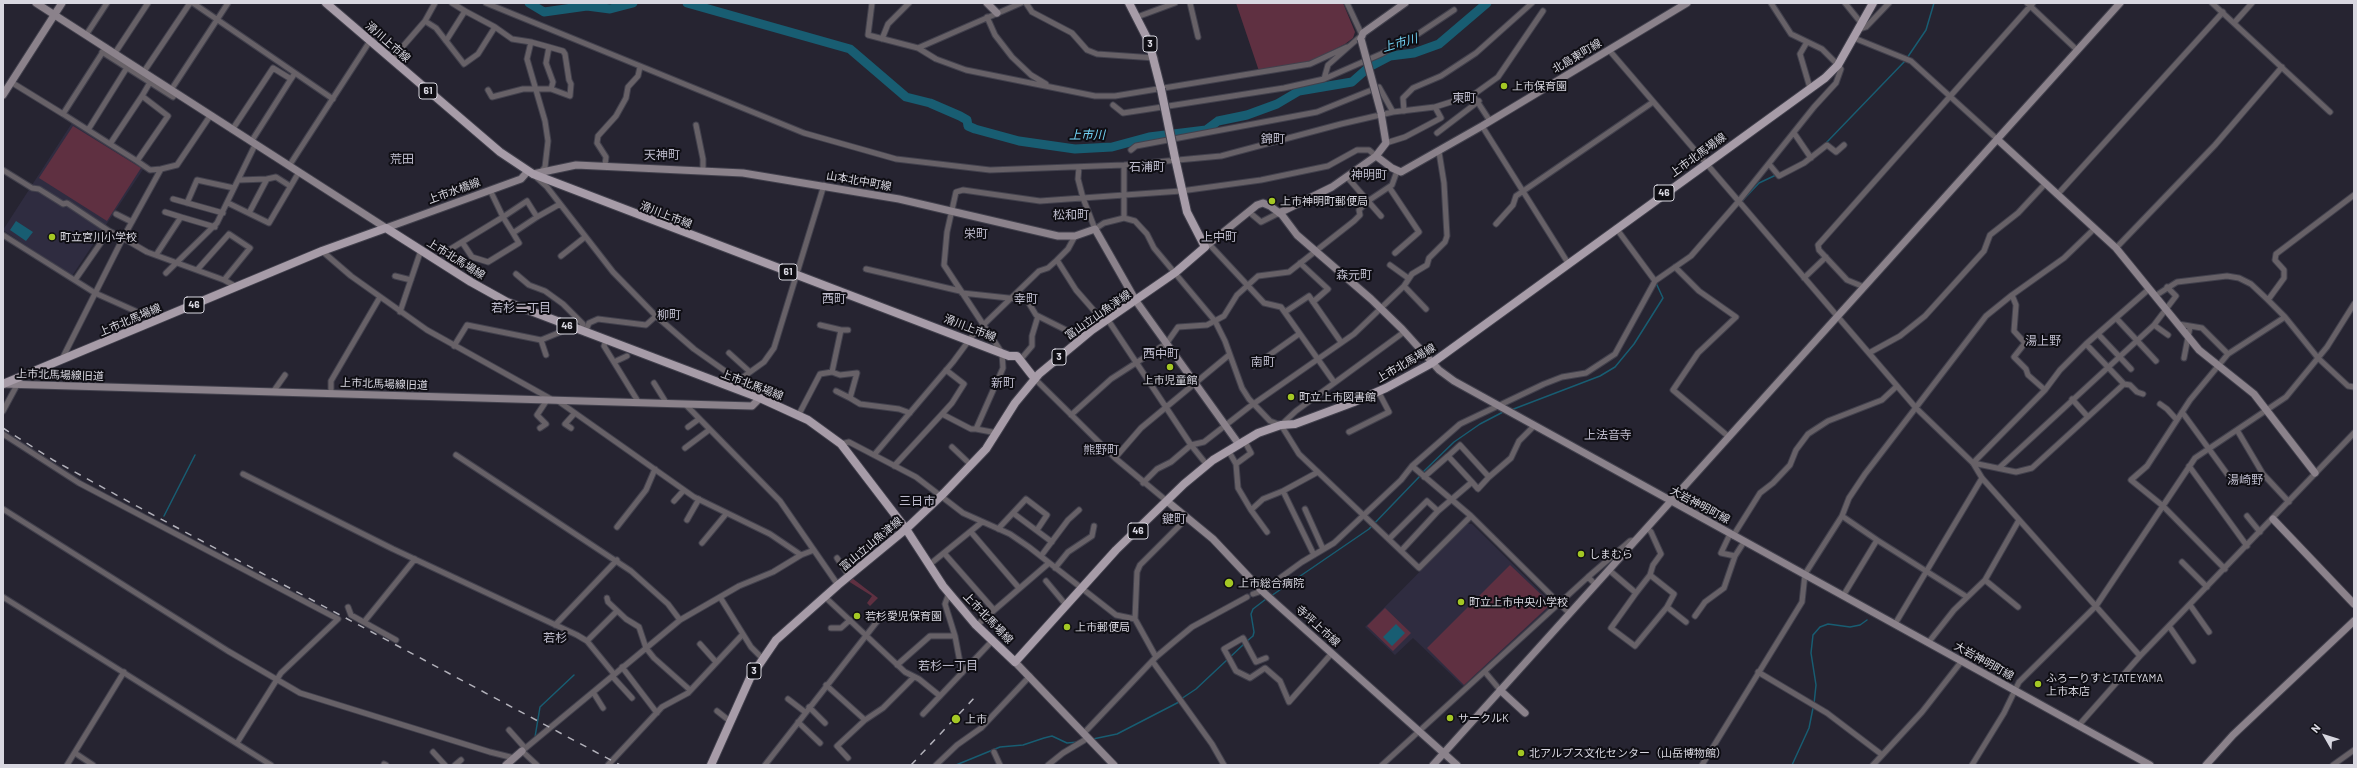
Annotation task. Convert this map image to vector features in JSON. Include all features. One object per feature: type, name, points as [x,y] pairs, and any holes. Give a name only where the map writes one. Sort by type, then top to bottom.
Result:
[{"type":"main road","name":"滑川上市線","points":[[326,3],[500,152],[530,173],[1021,359]]},
{"type":"main road","name":"3","points":[[1129,3],[1137,17],[1155,58],[1181,191],[1187,212],[1207,246]]},
{"type":"main road","name":"上市北馬場線","points":[[3,384],[322,251],[386,228],[507,302],[566,326],[760,398],[814,424],[841,444],[906,529],[949,593],[977,625],[1015,662],[1116,550],[1207,465],[1241,442],[1281,425],[1295,424],[1378,391],[1432,363],[1810,88],[1838,65],[1873,3]]},
{"type":"main road","name":"富山立山魚津線","points":[[711,765],[762,658],[776,640],[838,585],[906,529],[942,496],[971,465],[997,433],[1015,403],[1035,379],[1082,338],[1176,272],[1207,246]]},
{"type":"main road","points":[[1021,359],[1035,379]]},
{"type":"street","points":[[36,3],[86,35],[151,81],[173,92],[386,228]]},
{"type":"street","points":[[3,95],[62,3]]},
{"type":"street","points":[[86,35],[107,3]]},
{"type":"street","points":[[115,53],[148,3]]},
{"type":"street","points":[[143,73],[190,3]]},
{"type":"street","points":[[193,3],[333,99]]},
{"type":"street","points":[[173,92],[228,3]]},
{"type":"street","points":[[392,59],[425,21],[435,3]]},
{"type":"street","points":[[454,3],[512,39],[563,50],[565,54],[568,80],[571,84],[570,96],[551,89],[524,89],[492,97],[488,90]]},
{"type":"street","points":[[486,3],[804,133],[896,159],[1006,170],[1124,165],[1175,159],[1221,156],[1381,114],[1435,107],[1473,95],[1498,77],[1543,11]]},
{"type":"street","points":[[872,3],[868,35],[918,48],[936,59],[966,70],[1096,96],[1115,96],[1310,64],[1347,47]]},
{"type":"street","points":[[882,39],[888,24],[909,3]]},
{"type":"street","points":[[987,3],[997,13]]},
{"type":"street","points":[[918,48],[1021,3]]},
{"type":"street","points":[[1026,3],[1032,12],[1072,33],[1087,50],[1097,54],[1155,58]]},
{"type":"street","points":[[1137,17],[1175,3]]},
{"type":"street","points":[[1190,3],[1198,37]]},
{"type":"street","points":[[1347,3],[1361,37],[1381,114],[1386,143]]},
{"type":"street","points":[[1324,79],[1328,64],[1347,47],[1406,3]]},
{"type":"street","points":[[1404,111],[1403,98],[1413,88],[1441,76],[1476,53],[1532,3]]},
{"type":"street","name":"北島東町線","points":[[1397,171],[1400,172],[1439,152],[1687,3]]},
{"type":"street","points":[[1048,765],[1086,736],[1154,660],[1192,627],[1250,595],[1262,591],[1334,543],[1402,480],[1412,466],[1460,424],[1562,377],[1586,373],[1609,360],[1615,354],[1655,281],[1691,256],[1738,202],[1836,83],[1841,69],[1838,65],[1822,49],[1792,34],[1771,3]]},
{"type":"street","points":[[1845,3],[1861,26],[1866,27],[1890,3]]},
{"type":"street","points":[[1433,765],[2120,3]]},
{"type":"street","points":[[2212,3],[2330,112]]},
{"type":"street","points":[[2234,23],[2252,3]]},
{"type":"street","points":[[1864,287],[1847,280],[1826,257],[1818,245],[2030,4],[2077,50]]},
{"type":"street","points":[[1113,105],[1123,113],[1284,88],[1324,79],[1381,54],[1418,34],[1454,10]]},
{"type":"street","points":[[446,41],[465,11]]},
{"type":"street","points":[[2057,195],[2223,12]]},
{"type":"street","points":[[987,17],[995,35],[1012,57],[1031,75],[1052,87]]},
{"type":"street","points":[[425,21],[436,28],[464,64],[478,54],[494,27]]},
{"type":"street","points":[[1854,38],[1911,61],[2116,248],[2199,350],[2254,394],[2315,473]]},
{"type":"street","points":[[289,166],[370,41]]},
{"type":"street","points":[[530,173],[543,171],[548,141],[546,121],[534,89],[527,59],[531,42]]},
{"type":"street","points":[[1807,42],[1800,54],[1810,88]]},
{"type":"street","points":[[549,47],[546,63],[552,82],[551,89]]},
{"type":"street","points":[[104,49],[115,53],[128,66],[143,73],[151,81]]},
{"type":"street","points":[[63,114],[104,49]]},
{"type":"street","points":[[1609,50],[1836,317],[1916,408],[1973,463],[1982,478],[2140,656]]},
{"type":"street","points":[[88,130],[128,66]]},
{"type":"street","points":[[605,165],[606,157],[598,143],[598,136],[616,116],[626,98],[628,87],[638,76],[640,67]]},
{"type":"street","points":[[2116,248],[2215,145],[2282,67]]},
{"type":"street","points":[[232,130],[273,68],[291,79]]},
{"type":"street","points":[[166,272],[215,226],[239,180],[253,143],[295,72]]},
{"type":"street","points":[[110,144],[151,81]]},
{"type":"street","points":[[11,82],[150,170],[178,165],[210,116]]},
{"type":"street","points":[[1130,150],[1136,146],[1317,112],[1379,87],[1393,112]]},
{"type":"street","points":[[1473,95],[1479,101],[1490,121]]},
{"type":"street","points":[[137,161],[168,116],[142,96]]},
{"type":"street","points":[[1437,133],[1479,101]]},
{"type":"street","points":[[1496,224],[1513,205],[1516,196],[1653,102]]},
{"type":"street","points":[[1249,212],[1261,222],[1315,197],[1347,177],[1376,156],[1386,143],[1405,137],[1441,118],[1435,107]]},
{"type":"street","points":[[696,125],[703,159],[703,171]]},
{"type":"street","points":[[1482,126],[1568,263]]},
{"type":"street","points":[[1794,133],[1811,158]]},
{"type":"street","points":[[1769,164],[1779,176],[1811,158],[1828,145],[1836,152],[1844,145]]},
{"type":"street","points":[[976,429],[1003,368],[1002,353],[944,265],[944,255],[951,212],[956,192],[963,190],[1040,200],[1083,198],[1104,195],[1125,196],[1181,191],[1261,180],[1328,166],[1357,150],[1369,150],[1397,171],[1392,185],[1368,202],[1360,210],[1360,215],[1354,221],[1300,263],[1284,274],[1262,274],[1247,285],[1237,295],[1228,312],[1215,321],[1207,324],[1178,327],[1166,344],[1112,379],[1071,415]]},
{"type":"street","points":[[1143,483],[1157,469],[1171,462],[1191,445],[1204,442],[1226,424],[1256,404],[1316,359],[1354,334],[1404,286],[1408,278],[1427,265],[1430,258],[1445,242],[1447,236],[1444,183],[1439,152]]},
{"type":"street","name":"山本北中町線","points":[[530,173],[569,166],[605,165],[743,173],[824,185],[900,199],[1058,236],[1075,236],[1095,229]]},
{"type":"street","points":[[1124,165],[1124,218]]},
{"type":"street","points":[[1079,166],[1078,179],[1083,198],[1095,229],[1136,301],[1194,384],[1251,453],[1236,464]]},
{"type":"street","points":[[61,361],[123,238],[161,169]]},
{"type":"street","points":[[3,170],[32,188],[38,188],[63,204],[67,203],[109,231],[156,255],[224,280],[236,287]]},
{"type":"street","points":[[228,203],[269,223],[299,172]]},
{"type":"street","points":[[530,173],[547,187],[613,272],[656,316],[694,349],[745,385],[744,393]]},
{"type":"street","name":"上市水橋線","points":[[386,228],[490,190],[530,173]]},
{"type":"street","points":[[239,180],[267,179],[276,177],[290,186]]},
{"type":"street","points":[[1347,177],[1381,216]]},
{"type":"street","points":[[249,213],[267,179]]},
{"type":"street","points":[[187,203],[197,180],[234,188]]},
{"type":"street","points":[[1869,353],[1900,336],[1925,316],[1984,251],[1990,235],[2018,213],[2045,184]]},
{"type":"street","points":[[739,380],[764,362],[774,348],[824,185]]},
{"type":"street","points":[[1389,186],[1419,232],[1395,253]]},
{"type":"street","points":[[462,242],[472,257],[488,262],[519,243],[503,217],[490,190]]},
{"type":"street","points":[[2268,300],[2284,278],[2284,270],[2275,260],[2276,254],[2354,195]]},
{"type":"street","points":[[173,199],[223,213]]},
{"type":"street","points":[[444,253],[527,201],[537,217]]},
{"type":"street","points":[[1279,213],[1263,203],[1249,212],[1207,246],[1264,303],[1281,307],[1316,359],[1334,382]]},
{"type":"street","points":[[513,233],[560,204]]},
{"type":"street","points":[[165,212],[215,226]]},
{"type":"street","name":"大岩神明町線","points":[[1279,213],[1297,235],[1380,308],[1432,363],[1454,382],[2150,765]]},
{"type":"street","points":[[116,214],[132,222]]},
{"type":"street","points":[[156,255],[181,217]]},
{"type":"street","points":[[1095,229],[1104,223],[1124,218],[1135,221],[1146,234],[1154,248],[1176,272],[1215,321],[1242,388],[1249,399],[1256,404],[1270,421],[1281,425],[1299,454],[1419,568],[1471,516]]},
{"type":"street","points":[[1616,228],[1655,281]]},
{"type":"street","points":[[1702,765],[1802,602],[1805,574],[1842,516],[1849,498],[1865,474],[1986,316],[2012,295],[2064,258],[2094,229]]},
{"type":"street","points":[[75,280],[109,231]]},
{"type":"street","points":[[197,270],[229,234],[250,248],[224,280]]},
{"type":"street","points":[[3,235],[95,293],[151,318],[154,322]]},
{"type":"street","points":[[874,455],[983,325],[1039,271],[1048,268],[1057,260],[1068,249],[1075,236]]},
{"type":"street","points":[[561,256],[585,237]]},
{"type":"street","points":[[400,312],[421,250]]},
{"type":"street","points":[[322,251],[400,312],[454,346],[552,400],[699,500],[770,534],[801,555]]},
{"type":"street","points":[[1804,278],[1826,257]]},
{"type":"street","points":[[1057,260],[1076,290],[1106,321],[1137,363],[1191,445],[1207,465]]},
{"type":"street","points":[[1300,263],[1328,289],[1313,302]]},
{"type":"street","points":[[1390,265],[1408,278]]},
{"type":"street","points":[[1675,267],[1699,290],[1736,316],[1698,353],[1673,390],[1728,437]]},
{"type":"street","points":[[866,269],[961,292],[1027,300],[1038,316],[1082,338]]},
{"type":"street","points":[[516,274],[529,285],[545,291],[562,304],[583,324],[583,332]]},
{"type":"street","points":[[396,276],[411,280]]},
{"type":"street","points":[[2155,296],[2177,282],[2227,276],[2239,278],[2251,284],[2285,316],[2318,358],[2348,386],[2354,387]]},
{"type":"street","points":[[1404,286],[1426,309]]},
{"type":"street","points":[[1999,468],[2072,399],[2154,325],[2176,296],[2167,288]]},
{"type":"street","points":[[1973,463],[2044,390],[2060,370],[2086,344],[2149,289]]},
{"type":"street","points":[[2012,295],[2016,305],[2014,331],[2025,343],[2014,357],[2026,369],[2028,375],[2044,390]]},
{"type":"street","points":[[1285,312],[1309,296],[1340,342]]},
{"type":"street","points":[[331,394],[331,381],[334,374],[380,297]]},
{"type":"street","points":[[1972,765],[2004,713],[2019,682],[2096,606],[2195,458],[2286,397],[2318,358],[2354,304]]},
{"type":"street","points":[[583,332],[588,323],[598,319],[646,325],[656,316]]},
{"type":"street","points":[[1021,359],[1032,346],[1032,336],[1038,316]]},
{"type":"street","points":[[2225,569],[2163,506],[2132,480],[2147,466],[2182,412],[2228,354],[2285,316]]},
{"type":"street","points":[[2116,318],[2156,361]]},
{"type":"street","points":[[2177,323],[2202,328],[2228,354]]},
{"type":"street","points":[[454,346],[467,325],[541,340],[563,331],[566,326]]},
{"type":"street","points":[[820,325],[841,330],[848,330]]},
{"type":"street","points":[[2154,325],[2168,335]]},
{"type":"street","points":[[2184,358],[2190,326]]},
{"type":"street","points":[[832,372],[841,330]]},
{"type":"street","points":[[1281,425],[1284,420],[1334,382],[1404,332]]},
{"type":"street","points":[[1254,366],[1299,334]]},
{"type":"street","points":[[2098,334],[2131,369]]},
{"type":"street","points":[[541,340],[546,355]]},
{"type":"street","points":[[606,340],[604,346],[639,403]]},
{"type":"street","points":[[2086,344],[2124,384]]},
{"type":"street","points":[[729,353],[750,372]]},
{"type":"street","points":[[614,362],[627,356]]},
{"type":"street","points":[[1115,458],[1141,428],[1229,356]]},
{"type":"street","points":[[894,466],[952,404],[964,384],[946,370]]},
{"type":"street","points":[[798,416],[820,374],[832,372],[840,375],[857,373],[850,398]]},
{"type":"street","points":[[273,392],[285,375]]},
{"type":"street","points":[[1035,379],[1115,458],[1143,483],[1168,502]]},
{"type":"street","points":[[654,383],[667,404]]},
{"type":"street","name":"上市北馬場線旧道","points":[[3,384],[686,405],[752,406],[760,398]]},
{"type":"street","points":[[1973,463],[2016,472],[2032,468],[2124,384],[2130,384],[2137,392],[2143,394]]},
{"type":"street","points":[[3,411],[17,385]]},
{"type":"street","points":[[1735,556],[1721,553],[1760,493],[1773,483],[1790,465],[1796,450],[1808,434],[1828,421],[1882,400],[1897,386]]},
{"type":"street","points":[[1349,432],[1389,412],[1378,391]]},
{"type":"street","points":[[836,392],[860,404],[899,409],[910,413]]},
{"type":"street","points":[[2072,399],[2088,417]]},
{"type":"street","points":[[540,428],[546,424],[538,415],[552,400]]},
{"type":"street","points":[[2160,404],[2177,420]]},
{"type":"street","points":[[686,405],[778,500],[838,585]]},
{"type":"street","points":[[2182,412],[2233,482]]},
{"type":"street","points":[[571,428],[565,424],[574,414]]},
{"type":"street","points":[[942,414],[971,429],[997,433]]},
{"type":"street","points":[[688,428],[699,420]]},
{"type":"street","points":[[1448,456],[1478,489],[1511,458],[1519,440],[1534,426]]},
{"type":"street","points":[[685,448],[709,430]]},
{"type":"street","points":[[2237,430],[2263,474],[2289,502]]},
{"type":"street","points":[[2079,726],[2140,656],[2354,433]]},
{"type":"street","points":[[3,442],[4,435],[80,483],[338,619],[276,680],[237,742]]},
{"type":"street","points":[[841,444],[849,442],[922,481],[963,513],[1010,534],[1041,556],[1116,615],[1135,619]]},
{"type":"street","points":[[1424,477],[1460,445],[1490,477]]},
{"type":"street","points":[[952,447],[971,465]]},
{"type":"street","points":[[1228,450],[1236,464],[1238,488],[1251,510],[1267,532]]},
{"type":"street","points":[[456,455],[617,560],[668,604],[680,620]]},
{"type":"street","points":[[1412,466],[1471,516],[1569,613]]},
{"type":"street","points":[[2189,466],[2247,546]]},
{"type":"street","points":[[617,527],[646,490],[655,469]]},
{"type":"street","points":[[1251,510],[1263,499],[1283,491],[1318,472]]},
{"type":"street","points":[[243,474],[415,559],[587,641],[632,698]]},
{"type":"street","points":[[1895,624],[1982,478]]},
{"type":"street","points":[[1401,551],[1438,512],[1472,482]]},
{"type":"street","points":[[674,501],[684,490]]},
{"type":"street","points":[[1283,491],[1314,555]]},
{"type":"street","points":[[998,529],[1026,499],[1047,515],[1037,530]]},
{"type":"street","points":[[687,520],[699,500]]},
{"type":"street","points":[[1389,539],[1427,501],[1438,512]]},
{"type":"street","name":"寺坪上市線","points":[[1168,502],[1213,539],[1262,591],[1421,731],[1457,765]]},
{"type":"street","points":[[1305,508],[1323,549]]},
{"type":"street","points":[[3,509],[276,680],[300,693],[490,752],[514,758]]},
{"type":"street","points":[[1041,556],[1068,520],[1079,510]]},
{"type":"street","points":[[1013,513],[1052,542]]},
{"type":"street","points":[[702,543],[726,514]]},
{"type":"street","points":[[1842,516],[1926,572],[1967,597]]},
{"type":"street","points":[[2247,516],[2260,532]]},
{"type":"street","points":[[1187,518],[1140,565],[1136,583],[1135,619],[1154,660],[1212,744],[1224,765]]},
{"type":"street","points":[[2273,519],[2354,604]]},
{"type":"street","points":[[1928,643],[1954,610],[1985,580],[2019,520]]},
{"type":"street","points":[[929,565],[982,522]]},
{"type":"street","points":[[1055,568],[1068,552],[1092,536],[1094,526]]},
{"type":"street","points":[[1647,528],[1651,532],[1660,554],[1652,565],[1650,575],[1610,628],[1636,646],[1667,607],[1674,594],[1650,575]]},
{"type":"street","points":[[970,532],[1020,588]]},
{"type":"street","points":[[1382,765],[1588,577],[1630,541],[1637,539]]},
{"type":"street","points":[[1844,596],[1877,540]]},
{"type":"street","points":[[1695,616],[1705,602],[1724,588],[1735,556],[1744,542]]},
{"type":"street","points":[[506,765],[680,620],[739,586],[773,572],[801,555],[814,550]]},
{"type":"street","points":[[944,553],[994,610]]},
{"type":"street","points":[[837,558],[849,576]]},
{"type":"street","points":[[364,622],[415,559]]},
{"type":"street","points":[[555,625],[617,560]]},
{"type":"street","points":[[2182,562],[2207,587]]},
{"type":"street","points":[[977,625],[1048,563]]},
{"type":"street","points":[[1609,570],[1636,593]]},
{"type":"street","points":[[1588,577],[1595,584]]},
{"type":"street","points":[[1985,580],[2018,607]]},
{"type":"street","points":[[1046,581],[1066,604]]},
{"type":"street","points":[[949,593],[945,604],[955,636],[962,673]]},
{"type":"street","points":[[3,597],[237,742],[271,765]]},
{"type":"street","points":[[720,597],[750,647],[762,658]]},
{"type":"street","points":[[824,597],[905,672],[940,696]]},
{"type":"street","points":[[607,598],[608,602],[617,611],[639,627],[646,648],[654,658],[690,690]]},
{"type":"street","points":[[2190,605],[2209,632]]},
{"type":"street","points":[[1667,607],[1686,622]]},
{"type":"street","points":[[348,608],[351,615],[396,640]]},
{"type":"street","points":[[587,641],[617,611]]},
{"type":"street","points":[[765,765],[865,634],[879,618]]},
{"type":"street","points":[[831,628],[841,628],[850,620]]},
{"type":"street","points":[[2206,765],[2233,734],[2354,621]]},
{"type":"street","points":[[2169,626],[2193,661]]},
{"type":"street","points":[[608,765],[666,704],[680,698],[690,690],[743,634]]},
{"type":"street","points":[[897,665],[930,636],[955,636]]},
{"type":"street","points":[[1266,658],[1256,662],[1243,638],[1224,649],[1236,670],[1250,678],[1266,668],[1280,681],[1289,702],[1332,654]]},
{"type":"street","points":[[923,714],[993,640]]},
{"type":"street","points":[[700,644],[716,662]]},
{"type":"street","points":[[1015,662],[1114,765]]},
{"type":"street","points":[[1872,765],[1922,712],[1961,662]]},
{"type":"street","points":[[622,667],[657,713]]},
{"type":"street","points":[[68,765],[124,672]]},
{"type":"street","points":[[1485,672],[1500,690],[1525,713]]},
{"type":"street","points":[[1758,672],[1827,713],[1881,754]]},
{"type":"street","points":[[936,765],[957,744],[981,728],[1030,676]]},
{"type":"street","points":[[848,758],[836,746],[866,720],[883,708],[914,677]]},
{"type":"street","points":[[826,685],[866,720]]},
{"type":"street","points":[[593,692],[603,708]]},
{"type":"street","points":[[788,699],[805,712]]},
{"type":"street","points":[[809,707],[825,723]]},
{"type":"street","points":[[717,711],[731,722]]},
{"type":"street","points":[[798,722],[820,743]]},
{"type":"street","points":[[509,730],[523,750],[537,765]]},
{"type":"street","points":[[2333,765],[2354,750]]},
{"type":"street","points":[[433,752],[444,765]]},
{"type":"street","points":[[994,752],[1000,765]]},
{"type":"street","points":[[75,753],[90,764]]},
{"type":"street","points":[[455,765],[461,760]]},
{"type":"shaded area","points":[[1236,3],[1343,3],[1355,32],[1353,38],[1345,44],[1311,61],[1259,71]]},
{"type":"shaded area","points":[[72,123],[144,168],[72,276],[3,230]]},
{"type":"shaded area","points":[[73,126],[141,168],[107,221],[39,178]]},
{"type":"shaded area","points":[[1467,524],[1472,524],[1553,604],[1464,687],[1413,638],[1395,655],[1365,627]]},
{"type":"shaded area","points":[[1510,565],[1551,604],[1464,685],[1427,648]]},
{"type":"shaded area","points":[[852,578],[878,598],[870,606],[867,603],[872,596],[848,581]]},
{"type":"shaded area","points":[[1385,608],[1411,633],[1393,651],[1367,626]]},
{"type":"water","points":[[16,221],[33,232],[26,241],[10,230]]},
{"type":"water","points":[[1396,624],[1405,633],[1392,646],[1383,637]]},
{"type":"waterway","name":"上市川","points":[[529,3],[544,12],[587,6],[610,9],[633,3]]},
{"type":"waterway","name":"上市川","points":[[687,3],[850,49],[906,97],[930,103],[960,116],[967,120],[968,126],[975,129],[1019,141],[1075,149],[1112,147],[1149,137],[1206,130],[1218,121],[1247,115],[1277,104],[1299,91],[1352,82],[1369,67],[1390,56],[1414,53],[1439,44],[1487,3]]},
{"type":"waterway","points":[[1907,58],[1926,30],[1934,3]]},
{"type":"waterway","points":[[1826,143],[1905,61]]},
{"type":"waterway","points":[[1743,200],[1759,183],[1776,175]]},
{"type":"waterway","points":[[1511,410],[1600,376],[1615,367],[1634,344],[1663,298],[1656,283],[1659,281]]},
{"type":"waterway","points":[[1422,473],[1454,442],[1480,424],[1503,412]]},
{"type":"waterway","points":[[164,516],[195,455]]},
{"type":"waterway","points":[[1271,596],[1369,529],[1420,476]]},
{"type":"waterway","points":[[1247,641],[1253,636],[1254,632],[1251,614],[1253,609],[1266,599]]},
{"type":"waterway","points":[[1814,704],[1816,685],[1811,653],[1813,635],[1820,627],[1828,624],[1850,627],[1860,625],[1867,620]]},
{"type":"waterway","points":[[1181,699],[1196,689],[1244,644]]},
{"type":"waterway","points":[[535,737],[540,707],[574,675]]},
{"type":"waterway","points":[[1093,739],[1117,734],[1179,702]]},
{"type":"waterway","points":[[1792,765],[1809,728],[1813,708]]},
{"type":"waterway","points":[[956,765],[1000,747],[1023,745],[1052,736],[1067,743],[1078,742]]},
{"type":"railway","points":[[3,428],[53,460],[131,503],[620,765]]},
{"type":"railway","points":[[911,765],[977,695]]},
{"type":"place","name":"上市保育園","points":[[1504,86]]},
{"type":"place","name":"上市神明町郵便局","points":[[1272,201]]},
{"type":"place","name":"町立宮川小学校","points":[[52,237]]},
{"type":"place","name":"上市児童館","points":[[1170,367]]},
{"type":"place","name":"町立上市図書館","points":[[1291,397]]},
{"type":"place","name":"しまむら","points":[[1581,554]]},
{"type":"place","name":"上市総合病院","points":[[1229,583]]},
{"type":"place","name":"町立上市中央小学校","points":[[1461,602]]},
{"type":"place","name":"若杉愛児保育園","points":[[857,616]]},
{"type":"place","name":"上市郵便局","points":[[1067,627]]},
{"type":"place","name":"ふろーりすとTATEYAMA 上市本店","points":[[2038,684]]},
{"type":"place","name":"サークルK","points":[[1450,718]]},
{"type":"place","name":"上市","points":[[956,719]]},
{"type":"place","name":"北アルプス文化センター（山岳博物館）","points":[[1521,753]]},
{"type":"district","name":"東町","points":[[1464,98]]},
{"type":"district","name":"錦町","points":[[1273,139]]},
{"type":"district","name":"天神町","points":[[662,155]]},
{"type":"district","name":"荒田","points":[[402,159]]},
{"type":"district","name":"石浦町","points":[[1147,167]]},
{"type":"district","name":"神明町","points":[[1369,175]]},
{"type":"district","name":"松和町","points":[[1071,215]]},
{"type":"district","name":"栄町","points":[[976,234]]},
{"type":"district","name":"上中町","points":[[1219,237]]},
{"type":"district","name":"森元町","points":[[1354,275]]},
{"type":"district","name":"西町","points":[[834,299]]},
{"type":"district","name":"幸町","points":[[1026,299]]},
{"type":"district","name":"若杉二丁目","points":[[521,308]]},
{"type":"district","name":"柳町","points":[[669,315]]},
{"type":"district","name":"湯上野","points":[[2043,341]]},
{"type":"district","name":"西中町","points":[[1161,354]]},
{"type":"district","name":"南町","points":[[1263,362]]},
{"type":"district","name":"新町","points":[[1003,383]]},
{"type":"district","name":"上法音寺","points":[[1608,435]]},
{"type":"district","name":"熊野町","points":[[1101,450]]},
{"type":"district","name":"湯崎野","points":[[2245,480]]},
{"type":"district","name":"三日市","points":[[917,501]]},
{"type":"district","name":"鍵町","points":[[1174,519]]},
{"type":"district","name":"若杉","points":[[555,638]]},
{"type":"district","name":"若杉一丁目","points":[[948,666]]}]
